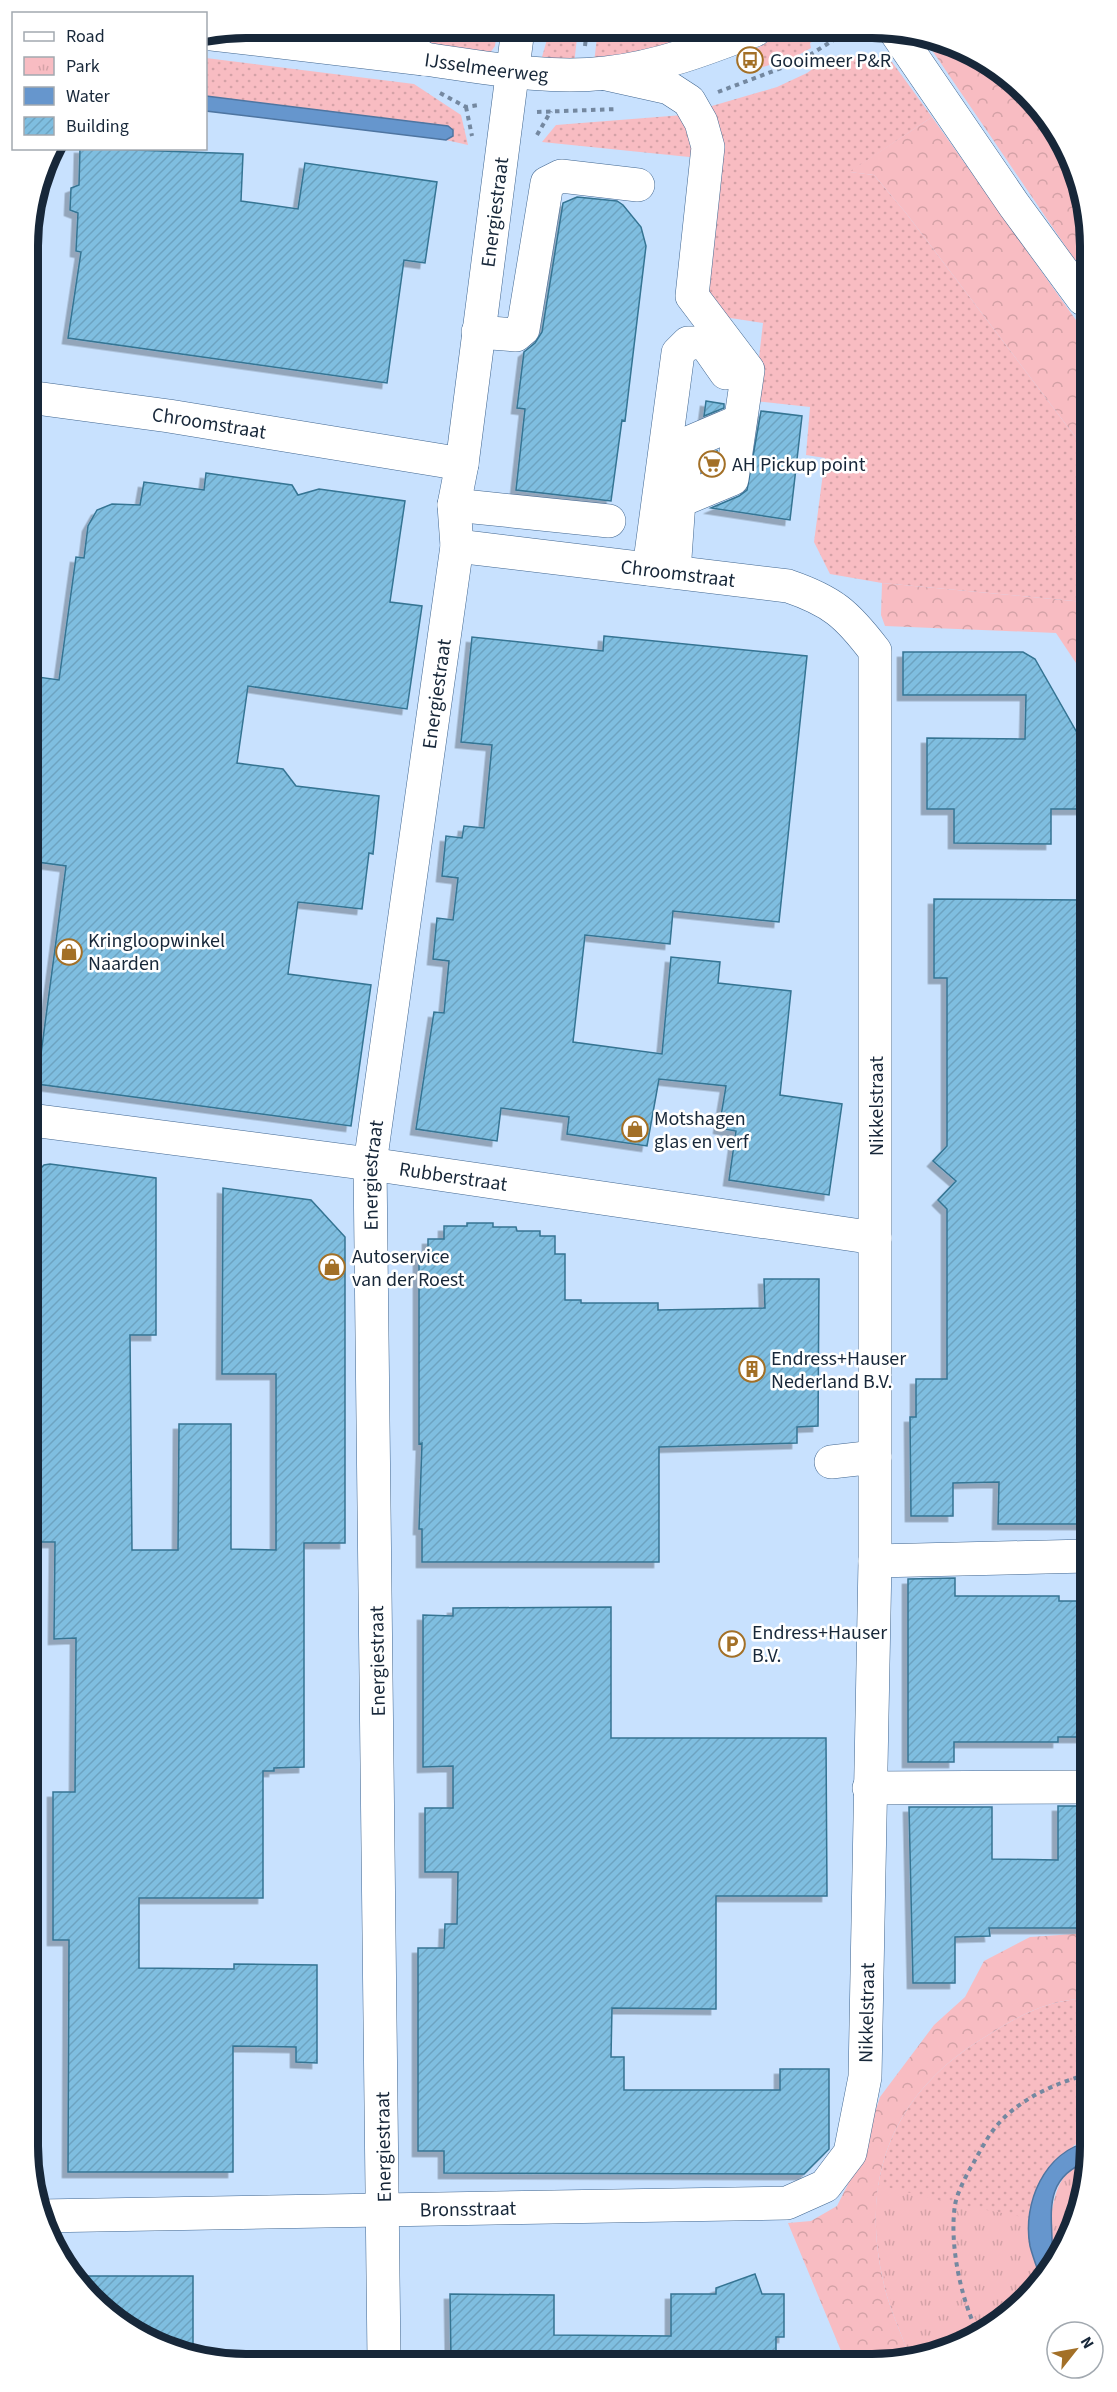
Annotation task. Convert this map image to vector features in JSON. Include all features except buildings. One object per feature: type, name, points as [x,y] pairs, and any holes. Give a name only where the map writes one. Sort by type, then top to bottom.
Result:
[{"type":"main road","name":"IJsselmeerweg","points":[[246,38],[511,71],[604,74],[669,61],[736,38]]},
{"type":"main road","points":[[404,38],[414,51],[424,59]]},
{"type":"main road","name":"Energiestraat","points":[[384,2354],[370,1164],[457,546],[454,505],[462,464],[516,38]]},
{"type":"main road","points":[[901,40],[1014,206],[1080,295]]},
{"type":"main road","points":[[604,74],[669,87],[689,101],[697,111],[708,147],[692,296],[748,370],[732,479],[679,501]]},
{"type":"main road","points":[[478,332],[516,334],[523,329],[547,183],[561,176],[638,184]]},
{"type":"main road","points":[[661,571],[678,353],[682,346],[697,341],[705,343],[741,409]]},
{"type":"main road","name":"Chroomstraat","points":[[38,398],[169,416],[462,464]]},
{"type":"main road","points":[[661,571],[679,501],[688,443],[741,409]]},
{"type":"main road","points":[[454,505],[609,521]]},
{"type":"main road","name":"Chroomstraat","points":[[457,546],[788,586],[822,598],[853,622],[875,651]]},
{"type":"main road","name":"Nikkelstraat","points":[[787,2202],[825,2186],[850,2153],[865,2077],[875,1561],[875,651]]},
{"type":"main road","name":"Rubberstraat","points":[[38,1121],[370,1164],[875,1238]]},
{"type":"main road","points":[[831,1462],[875,1457]]},
{"type":"main road","points":[[875,1561],[1079,1556]]},
{"type":"main road","points":[[869,1788],[1079,1787]]},
{"type":"main road","name":"Bronsstraat","points":[[50,2216],[384,2212],[787,2202]]},
{"type":"path","points":[[975,2326],[965,2308],[956,2259],[955,2205],[966,2178],[1001,2120],[1031,2097],[1079,2076]]},
{"type":"green space","points":[[333,38],[392,38],[397,46]]},
{"type":"green space","points":[[420,38],[496,38],[495,46],[487,57],[430,48]]},
{"type":"green space","points":[[547,38],[577,38],[574,64],[545,62],[542,57]]},
{"type":"green space","points":[[597,38],[697,38],[594,63]]},
{"type":"green space","points":[[774,38],[819,38],[810,43],[811,48],[793,58],[756,69],[751,52]]},
{"type":"green space","points":[[930,47],[963,59],[1009,89],[1028,108],[1044,130],[1064,166],[1072,192],[1078,219],[1080,268]]},
{"type":"green space","points":[[848,55],[892,62],[932,117],[850,172],[874,175],[906,213],[1080,443],[1080,602],[882,583],[830,574],[814,542],[825,458],[806,455],[810,407],[754,401],[763,323],[724,317],[703,291],[705,108],[777,87],[807,73],[829,57]]},
{"type":"green space","points":[[207,58],[414,84],[461,115],[468,145],[446,140],[453,136],[448,126],[207,96]]},
{"type":"green space","points":[[683,115],[699,158],[542,142],[556,125]]},
{"type":"green space","points":[[932,117],[1080,326],[1080,443],[906,213],[874,175],[849,172]]},
{"type":"green space","points":[[882,583],[1080,602],[1080,669],[1056,633],[885,626],[881,615]]},
{"type":"green space","points":[[1079,1934],[1079,1999],[1058,2002],[1032,2011],[980,2040],[950,2062],[924,2086],[905,2113],[890,2143],[880,2174],[876,2208],[877,2243],[885,2290],[907,2351],[842,2354],[788,2223],[811,2221],[837,2206],[858,2164],[880,2097],[934,2025],[965,1997],[984,1961],[1030,1937]]},
{"type":"green space","points":[[1079,1999],[1079,2144],[1074,2145],[1000,2309],[963,2333],[938,2343],[907,2351],[885,2290],[877,2243],[876,2208],[880,2174],[890,2143],[905,2113],[924,2086],[950,2062],[1006,2024],[1044,2006]]},
{"type":"green space","points":[[1078,2166],[1075,2187],[1064,2226],[1052,2250],[1036,2273],[1009,2303],[963,2333],[938,2343],[908,2351],[883,2273],[877,2231],[878,2185],[955,2204],[1049,2222],[1060,2184],[1070,2171]]},
{"type":"water","points":[[207,96],[448,126],[453,130],[453,136],[446,140],[207,111]]},
{"type":"water","points":[[1079,2145],[1078,2167],[1069,2172],[1057,2185],[1052,2201],[1052,2250],[1038,2270],[1030,2246],[1028,2230],[1034,2197],[1040,2181],[1049,2168],[1060,2156]]},
{"type":"place","name":"Gooimeer P&R","points":[[750,60]]},
{"type":"place","name":"AH Pickup point","points":[[712,464]]},
{"type":"place","name":"Kringloopwinkel Naarden","points":[[69,952]]},
{"type":"place","name":"Motshagen glas en verf","points":[[635,1129]]},
{"type":"place","name":"Autoservice van der Roest","points":[[332,1267]]},
{"type":"place","name":"Endress+Hauser Nederland B.V.","points":[[752,1369]]},
{"type":"place","name":"Endress+Hauser B.V.","points":[[732,1644]]}]
